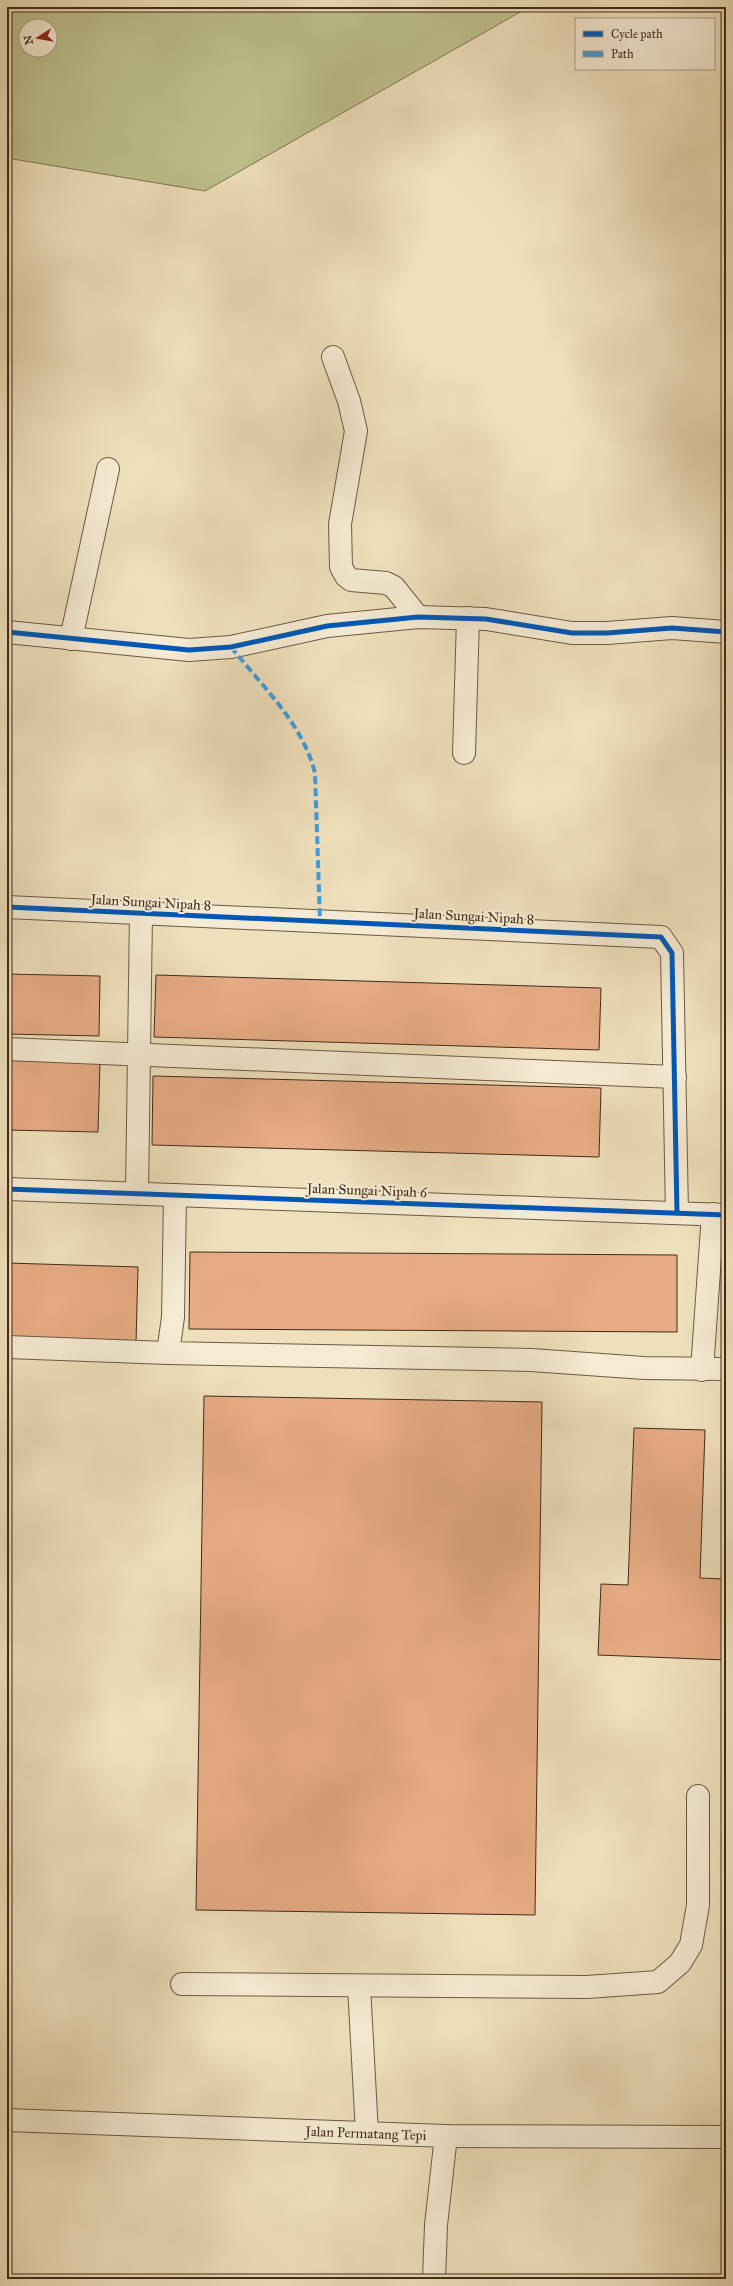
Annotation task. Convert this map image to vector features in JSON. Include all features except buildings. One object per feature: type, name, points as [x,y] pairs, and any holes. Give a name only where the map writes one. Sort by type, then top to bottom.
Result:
[{"type":"street","points":[[333,357],[351,407],[356,431],[340,524],[341,567],[346,576],[351,580],[386,583],[394,587],[418,617]]},
{"type":"street","points":[[71,638],[108,469]]},
{"type":"street","points":[[7,632],[189,650],[231,647],[327,626],[418,617],[468,618],[527,625],[572,633],[607,633],[672,628],[726,632]]},
{"type":"street","points":[[464,753],[468,618]]},
{"type":"street","name":"Jalan Sungai Nipah 8","points":[[7,907],[661,937],[672,953],[677,1213]]},
{"type":"street","points":[[137,1193],[141,913]]},
{"type":"street","points":[[7,1049],[675,1077]]},
{"type":"street","name":"Jalan Sungai Nipah 6","points":[[7,1189],[720,1214]]},
{"type":"street","points":[[168,1353],[173,1317],[175,1195]]},
{"type":"street","points":[[702,1370],[720,1214]]},
{"type":"street","points":[[7,1347],[168,1353],[531,1360],[702,1370],[726,1369]]},
{"type":"street","points":[[182,1984],[587,1987],[658,1982],[680,1963],[691,1945],[698,1904],[698,1796]]},
{"type":"street","points":[[360,1986],[368,2133]]},
{"type":"street","name":"Jalan Permatang Tepi","points":[[7,2120],[446,2136],[726,2137]]},
{"type":"street","points":[[434,2279],[436,2225],[446,2136]]},
{"type":"green space","points":[[7,7],[529,7],[205,191],[7,158]]},
{"type":"marked path","points":[[231,647],[268,691],[291,722],[301,738],[315,773],[320,921]]},
{"type":"cycle path","points":[[7,632],[189,650],[231,647],[327,626],[418,617],[486,619],[572,633],[607,633],[672,628],[726,632]]},
{"type":"cycle path","points":[[7,907],[661,937],[672,953],[677,1213]]},
{"type":"cycle path","points":[[7,1189],[726,1215]]}]
